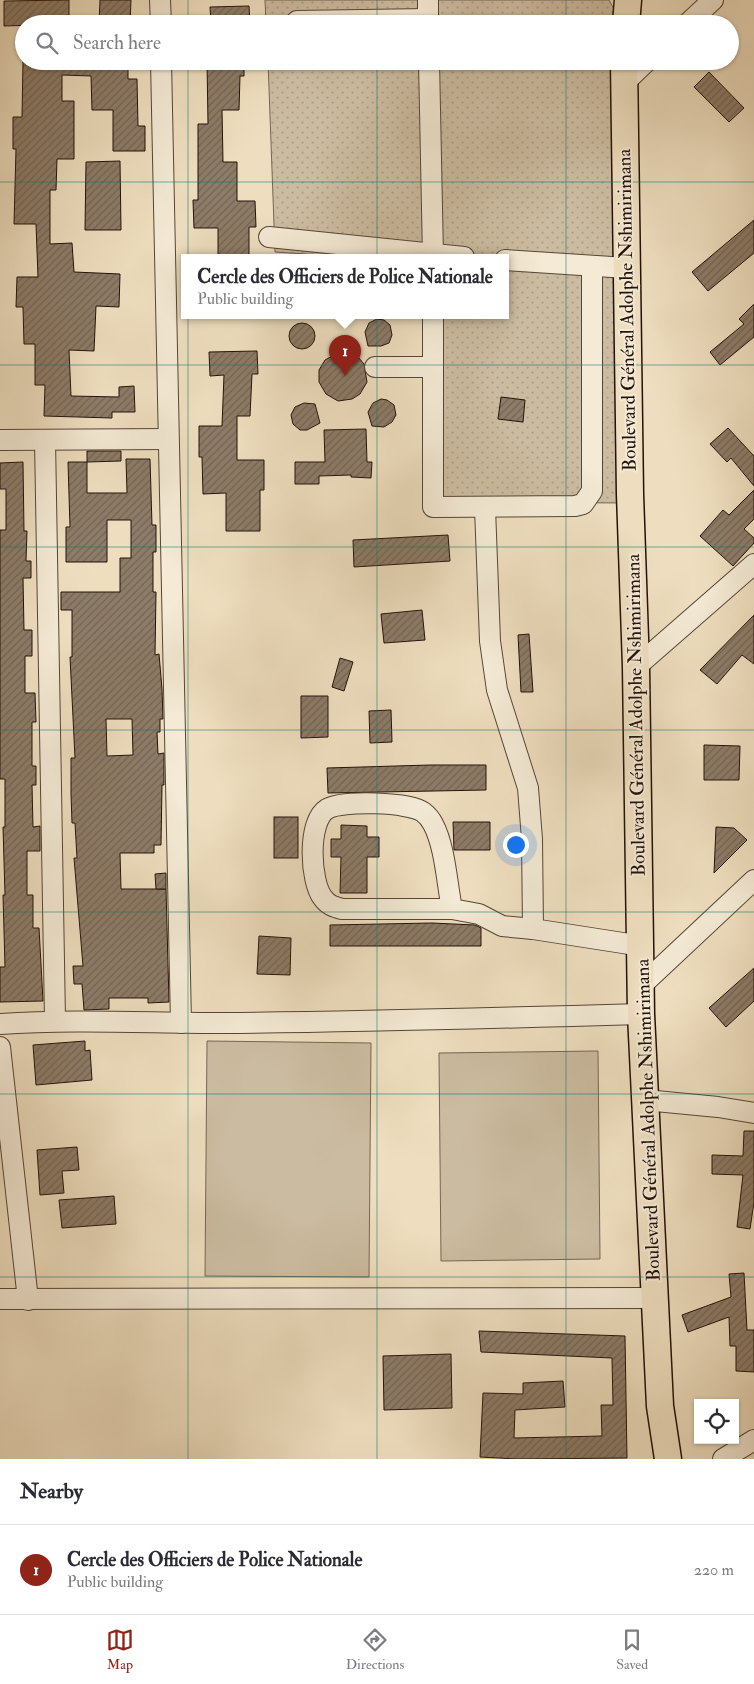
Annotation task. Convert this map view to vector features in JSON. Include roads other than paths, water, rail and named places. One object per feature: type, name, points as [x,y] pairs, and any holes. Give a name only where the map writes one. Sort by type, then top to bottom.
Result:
[{"type":"main road","points":[[627,15],[628,0]]},
{"type":"main road","name":"Boulevard Général Adolphe Nshimirimana","points":[[623,73],[630,484],[642,946],[641,1014],[660,1406],[668,1459]]},
{"type":"main road","name":"Boulevard Général Adolphe Nshimirimana","points":[[659,1368],[674,1406],[684,1459]]},
{"type":"street","points":[[160,0],[161,15]]},
{"type":"street","points":[[697,15],[713,0]]},
{"type":"street","points":[[409,15],[428,14]]},
{"type":"street","points":[[161,70],[181,1023]]},
{"type":"street","points":[[429,70],[433,254]]},
{"type":"street","points":[[269,236],[417,254]]},
{"type":"street","points":[[509,260],[627,268]]},
{"type":"street","points":[[433,319],[433,507],[485,508],[575,506],[583,504],[590,498],[592,491],[592,267]]},
{"type":"street","points":[[375,367],[433,367]]},
{"type":"street","points":[[0,440],[168,439]]},
{"type":"street","points":[[45,440],[55,1020]]},
{"type":"street","points":[[485,508],[490,641],[497,690],[528,788],[532,839],[533,929]]},
{"type":"street","points":[[636,667],[754,564]]},
{"type":"street","points":[[452,909],[439,839],[433,823],[423,812],[409,807],[345,803],[326,809],[316,822],[313,863],[321,897],[330,905],[342,909],[452,909],[479,914],[502,926],[642,946]]},
{"type":"street","points":[[642,985],[754,880]]},
{"type":"street","points":[[0,1024],[55,1020],[181,1023],[392,1022],[641,1014]]},
{"type":"street","points":[[0,1047],[28,1300]]},
{"type":"street","points":[[645,1100],[718,1107],[754,1113]]},
{"type":"street","points":[[0,1299],[654,1298]]},
{"type":"street","points":[[723,1459],[754,1440]]},
{"type":"place","name":"Cercle des Officiers de Police Nationale","points":[[345,376]]}]
